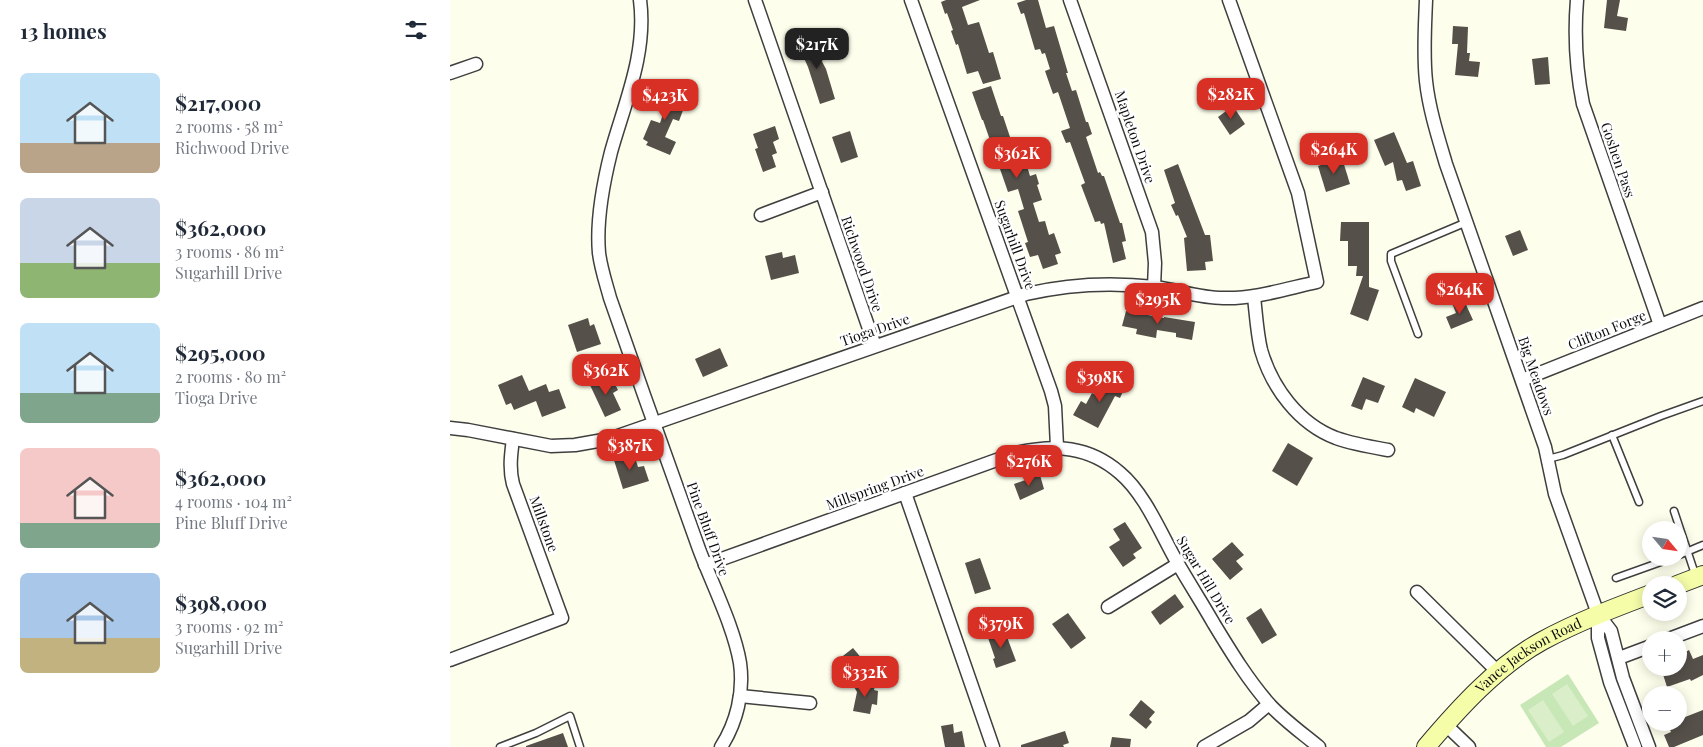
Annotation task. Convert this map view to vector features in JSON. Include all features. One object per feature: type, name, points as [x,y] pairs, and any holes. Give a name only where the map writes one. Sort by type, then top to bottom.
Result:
[{"type":"main road","points":[[1687,581],[1700,576]]},
{"type":"main road","name":"Vance Jackson Road","points":[[1433,745],[1446,725],[1499,673],[1523,653],[1542,641],[1598,614],[1642,597]]},
{"type":"street","name":"Richwood Drive","points":[[755,0],[875,346]]},
{"type":"street","name":"Sugarhill Drive","points":[[911,0],[1055,406],[1057,447]]},
{"type":"street","name":"Mapleton Drive","points":[[1070,0],[1152,232],[1155,263],[1154,287]]},
{"type":"street","name":"Tioga Drive","points":[[450,428],[551,446],[575,445],[609,439],[1017,297],[1053,287],[1108,284],[1154,287],[1222,298],[1254,297],[1317,282],[1298,193],[1229,0]]},
{"type":"street","name":"Big Meadows","points":[[1426,0],[1424,38],[1428,90],[1434,124],[1548,459],[1551,482],[1555,494],[1598,614],[1611,631],[1623,678],[1649,747]]},
{"type":"street","name":"Goshen Pass","points":[[1578,0],[1575,25],[1575,52],[1583,104],[1660,325]]},
{"type":"street","name":"Pine Bluff Drive","points":[[642,1],[641,35],[638,55],[631,87],[611,152],[598,228],[598,239],[602,272],[610,298],[732,636],[740,663],[740,696],[734,722],[721,747]]},
{"type":"street","points":[[450,73],[476,64]]},
{"type":"street","points":[[761,215],[822,192]]},
{"type":"street","points":[[1254,297],[1258,337],[1266,364],[1272,377],[1297,413],[1321,431],[1335,437],[1360,445],[1388,450]]},
{"type":"street","name":"Clifton Forge","points":[[1522,380],[1703,308]]},
{"type":"street","name":"Millstone","points":[[450,660],[562,618],[513,484],[511,458],[513,438]]},
{"type":"street","name":"Millspring Drive","points":[[705,565],[1016,453],[1032,449],[1057,447]]},
{"type":"street","name":"Sugar Hill Drive","points":[[1057,447],[1072,449],[1093,456],[1121,473],[1135,489],[1178,564],[1250,681],[1269,704],[1319,747]]},
{"type":"street","points":[[905,493],[993,747]]},
{"type":"street","points":[[1108,607],[1178,564]]},
{"type":"street","points":[[1417,592],[1499,673]]},
{"type":"street","name":"Big Meadows","points":[[1598,614],[1598,638],[1610,682],[1635,747]]},
{"type":"street","points":[[1687,632],[1703,626]]},
{"type":"street","points":[[1619,658],[1642,649]]},
{"type":"street","points":[[740,696],[810,703]]},
{"type":"street","points":[[1204,747],[1249,720],[1269,704]]},
{"type":"street","points":[[1446,725],[1469,747]]},
{"type":"lane","points":[[1418,334],[1391,261],[1391,254],[1467,222]]},
{"type":"lane","points":[[1548,459],[1703,401]]},
{"type":"lane","points":[[1612,436],[1639,502]]},
{"type":"lane","points":[[1674,511],[1677,521]]},
{"type":"lane","points":[[1688,552],[1703,545]]},
{"type":"lane","points":[[1688,554],[1700,576]]},
{"type":"lane","points":[[1616,578],[1650,566]]},
{"type":"lane","points":[[500,747],[536,733],[570,716],[580,747]]},
{"type":"green space","points":[[1568,674],[1599,723],[1561,747],[1546,747],[1520,705]]},
{"type":"green space","points":[[1567,684],[1588,716],[1573,726],[1552,694]]},
{"type":"green space","points":[[1543,700],[1564,732],[1549,742],[1528,710]]},
{"type":"building","points":[[946,0],[980,0],[962,7],[968,25],[979,22],[989,53],[993,52],[1001,79],[983,84],[978,71],[967,74],[958,44],[956,45],[951,31],[953,30],[947,13],[945,14],[941,2]]},
{"type":"building","points":[[1026,0],[1038,0],[1046,28],[1054,26],[1072,91],[1076,90],[1086,122],[1088,122],[1092,134],[1086,137],[1098,173],[1100,172],[1104,176],[1120,223],[1122,223],[1126,241],[1122,242],[1126,259],[1113,263],[1104,223],[1101,224],[1100,221],[1095,222],[1081,185],[1085,183],[1070,142],[1066,143],[1061,131],[1070,128],[1058,92],[1053,94],[1045,71],[1050,69],[1045,53],[1042,54],[1040,49],[1035,50],[1024,13],[1021,14],[1017,3]]},
{"type":"building","points":[[1607,0],[1620,0],[1617,16],[1628,18],[1626,31],[1604,28]]},
{"type":"building","points":[[1453,26],[1468,27],[1467,53],[1470,53],[1469,61],[1480,62],[1478,77],[1455,75],[1458,44],[1452,44]]},
{"type":"building","points":[[816,36],[823,51],[818,54],[826,69],[835,99],[820,104],[808,67],[798,45]]},
{"type":"building","points":[[1548,57],[1550,84],[1535,85],[1532,59]]},
{"type":"building","points":[[991,86],[1013,146],[1015,146],[1019,157],[1024,156],[1030,176],[1036,174],[1042,200],[1033,203],[1039,222],[1045,221],[1049,235],[1054,233],[1061,253],[1055,255],[1058,264],[1043,269],[1038,255],[1030,257],[1025,243],[1028,242],[1018,211],[1024,209],[1018,189],[1008,192],[972,92]]},
{"type":"building","points":[[661,88],[688,97],[679,121],[673,119],[665,137],[676,142],[670,155],[646,145],[648,142],[643,139],[651,120],[660,123],[666,105],[656,102]]},
{"type":"building","points":[[1233,106],[1245,124],[1230,135],[1218,117]]},
{"type":"building","points":[[775,126],[779,139],[773,142],[777,153],[772,155],[776,167],[763,172],[755,149],[758,148],[753,134]]},
{"type":"building","points":[[850,131],[858,157],[841,163],[832,137]]},
{"type":"building","points":[[1394,132],[1407,163],[1413,161],[1421,186],[1406,191],[1402,180],[1397,181],[1393,162],[1385,166],[1374,140]]},
{"type":"building","points":[[1342,158],[1350,184],[1326,192],[1318,166]]},
{"type":"building","points":[[1178,164],[1205,235],[1210,235],[1213,261],[1205,262],[1206,270],[1187,271],[1184,238],[1187,237],[1178,215],[1176,216],[1171,205],[1175,203],[1164,170]]},
{"type":"building","points":[[1341,222],[1369,222],[1369,287],[1379,290],[1368,321],[1350,314],[1363,276],[1356,276],[1357,266],[1348,266],[1348,241],[1340,241]]},
{"type":"building","points":[[1520,230],[1528,250],[1513,256],[1505,236]]},
{"type":"building","points":[[782,252],[783,258],[795,255],[799,273],[771,280],[765,256]]},
{"type":"building","points":[[1463,298],[1473,320],[1451,329],[1446,317],[1456,313],[1452,303]]},
{"type":"building","points":[[1126,311],[1195,322],[1192,340],[1176,337],[1176,333],[1157,330],[1156,338],[1136,334],[1137,329],[1122,326]]},
{"type":"building","points":[[588,318],[590,326],[594,324],[601,344],[577,352],[568,325]]},
{"type":"building","points":[[720,348],[728,366],[703,377],[695,359]]},
{"type":"building","points":[[522,375],[529,391],[546,384],[549,392],[559,389],[566,408],[542,417],[536,401],[514,410],[511,403],[506,405],[498,385]]},
{"type":"building","points":[[611,376],[618,390],[613,393],[621,410],[605,417],[590,385]]},
{"type":"building","points":[[1110,376],[1126,385],[1120,398],[1115,396],[1098,428],[1073,415],[1081,401],[1086,404],[1092,393],[1100,397]]},
{"type":"building","points":[[1363,377],[1385,386],[1378,403],[1366,399],[1362,410],[1351,406]]},
{"type":"building","points":[[1415,378],[1446,392],[1434,417],[1416,408],[1414,413],[1402,407]]},
{"type":"building","points":[[1288,443],[1313,458],[1297,486],[1272,471]]},
{"type":"building","points":[[633,451],[638,467],[644,466],[649,481],[623,489],[613,457]]},
{"type":"building","points":[[1040,475],[1044,489],[1020,500],[1014,484]]},
{"type":"building","points":[[1125,522],[1142,548],[1133,554],[1136,558],[1123,567],[1109,547],[1120,540],[1113,529]]},
{"type":"building","points":[[1232,542],[1244,555],[1236,561],[1243,569],[1230,580],[1212,559]]},
{"type":"building","points":[[980,558],[991,589],[975,594],[965,563]]},
{"type":"building","points":[[1175,594],[1184,607],[1160,625],[1151,612]]},
{"type":"building","points":[[1261,608],[1277,635],[1262,644],[1246,618]]},
{"type":"building","points":[[1068,613],[1086,638],[1071,649],[1052,624]]},
{"type":"building","points":[[1004,629],[1016,661],[996,668],[993,659],[995,658],[987,635]]},
{"type":"building","points":[[853,648],[863,660],[857,664],[863,674],[851,682],[834,663]]},
{"type":"building","points":[[1689,650],[1693,659],[1703,655],[1703,675],[1691,681],[1690,679],[1667,686],[1664,676],[1687,676],[1687,651]]},
{"type":"building","points":[[851,682],[875,686],[874,690],[878,691],[877,705],[872,704],[870,714],[853,711],[857,692]]},
{"type":"building","points":[[1141,700],[1155,712],[1149,719],[1152,722],[1146,729],[1129,715]]},
{"type":"building","points":[[1703,710],[1703,735],[1674,747],[1669,747],[1664,735],[1671,731],[1687,731],[1687,716]]},
{"type":"building","points":[[953,724],[954,733],[962,731],[965,747],[945,747],[941,726]]},
{"type":"building","points":[[1065,731],[1069,743],[1063,745],[1064,747],[1021,747],[1021,745]]},
{"type":"building","points":[[563,733],[568,747],[526,747],[526,746]]},
{"type":"building","points":[[1112,737],[1131,739],[1130,747],[1110,747]]}]
